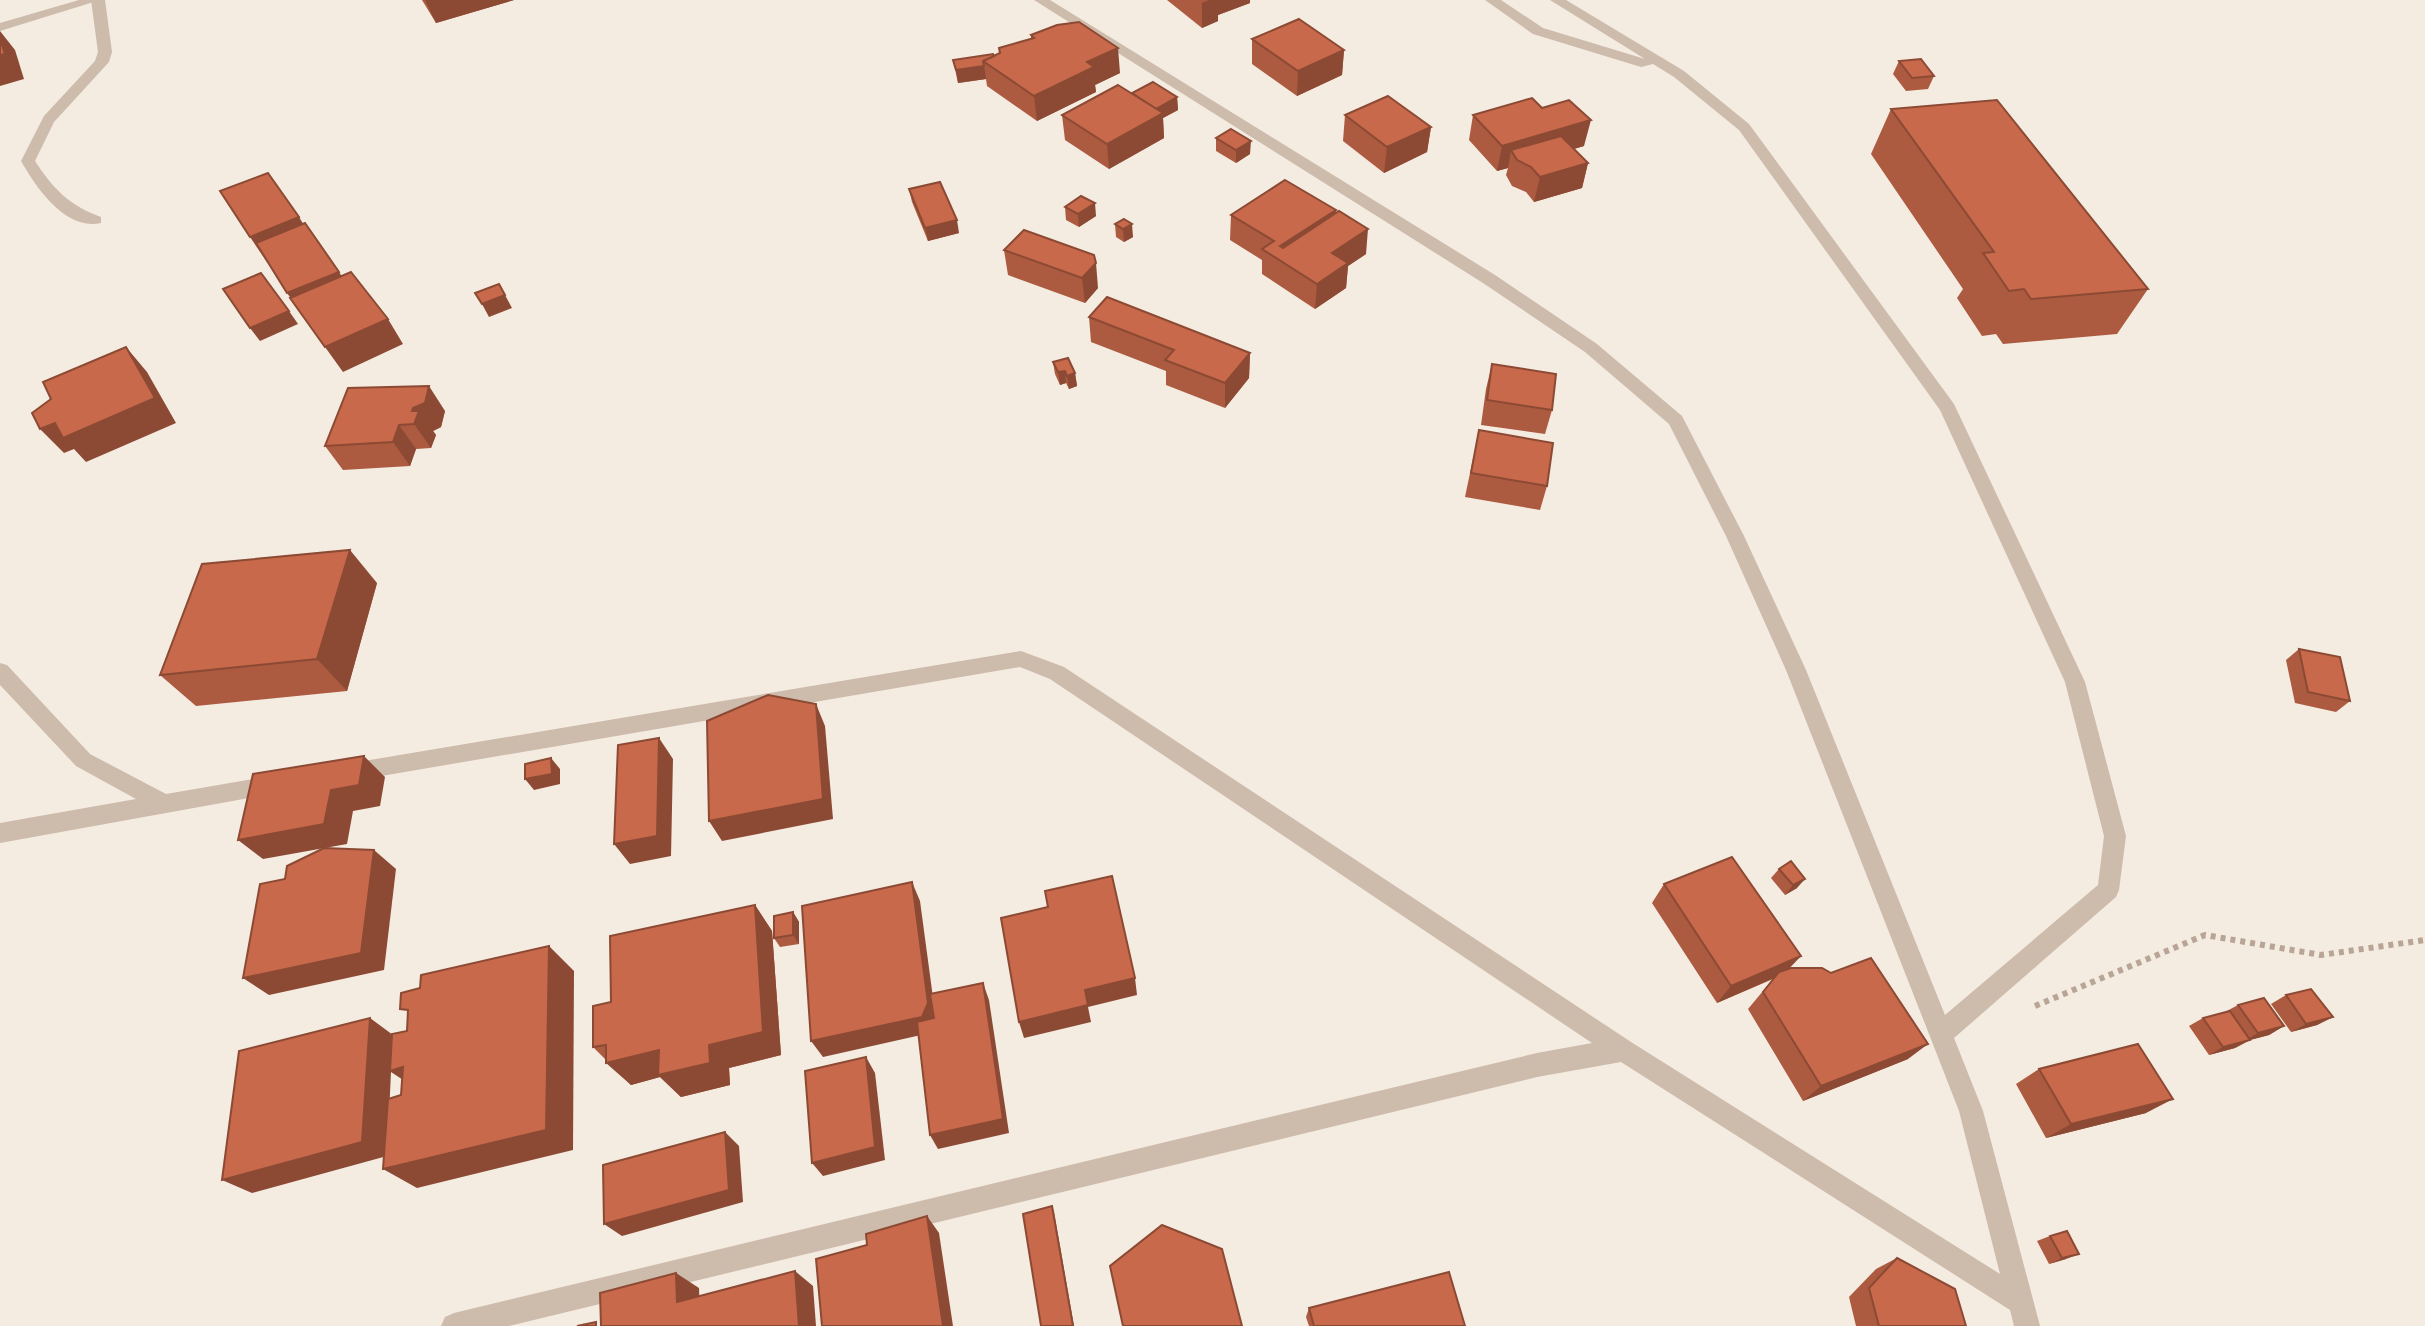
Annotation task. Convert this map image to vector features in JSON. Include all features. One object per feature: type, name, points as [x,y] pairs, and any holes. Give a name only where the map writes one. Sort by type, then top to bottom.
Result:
[{"type":"street","points":[[0,27],[95,0],[105,52],[102,62],[45,120],[34,139],[28,161],[44,187],[66,211],[96,220]]},
{"type":"street","points":[[1041,0],[1489,279],[1591,348],[1676,420],[1735,536],[1796,670],[1971,1111],[2024,1314]]},
{"type":"street","points":[[1492,0],[1538,31],[1684,78]]},
{"type":"street","points":[[1557,0],[1684,78],[1744,127],[1948,408],[2075,682],[2115,836],[2108,890],[1941,1034]]},
{"type":"street","points":[[334,774],[1021,659],[1057,673],[2024,1314]]},
{"type":"street","points":[[0,671],[83,760],[163,803]]},
{"type":"street","points":[[0,833],[303,780]]},
{"type":"street","points":[[454,1326],[1537,1065],[1623,1050]]},
{"type":"path","points":[[2022,1011],[2205,935],[2321,955],[2425,940]]},
{"type":"building","points":[[1299,19],[1344,50],[1298,71],[1252,39]]},
{"type":"building","points":[[1079,22],[1118,48],[1087,62],[1094,67],[1034,96],[983,61],[1000,53],[999,48],[1034,38],[1031,35],[1057,25]]},
{"type":"building","points":[[993,54],[983,61],[984,66],[956,70],[953,60]]},
{"type":"building","points":[[1921,59],[1934,76],[1912,78],[1899,61]]},
{"type":"building","points":[[1153,82],[1177,97],[1156,109],[1132,93]]},
{"type":"building","points":[[1118,85],[1163,113],[1107,144],[1062,115]]},
{"type":"building","points":[[1388,96],[1431,127],[1387,147],[1345,115]]},
{"type":"building","points":[[1532,98],[1542,108],[1569,100],[1591,120],[1502,146],[1473,115]]},
{"type":"building","points":[[1997,100],[2148,289],[2031,299],[2024,289],[2009,291],[1983,253],[1994,252],[1891,109]]},
{"type":"building","points":[[1231,129],[1251,141],[1236,150],[1216,138]]},
{"type":"building","points":[[1561,136],[1588,163],[1540,177],[1531,167],[1517,160],[1511,150]]},
{"type":"building","points":[[268,173],[299,217],[250,237],[220,191]]},
{"type":"building","points":[[1285,180],[1336,210],[1280,246],[1283,248],[1339,211],[1368,229],[1332,253],[1348,263],[1317,284],[1262,249],[1274,241],[1231,215]]},
{"type":"building","points":[[940,182],[957,220],[925,228],[909,189]]},
{"type":"building","points":[[1081,196],[1095,203],[1078,214],[1065,207]]},
{"type":"building","points":[[1124,219],[1132,224],[1123,229],[1115,224]]},
{"type":"building","points":[[305,223],[339,272],[287,293],[256,243]]},
{"type":"building","points":[[1024,230],[1094,255],[1096,263],[1082,278],[1004,250]]},
{"type":"building","points":[[351,272],[388,319],[325,347],[290,298]]},
{"type":"building","points":[[261,273],[289,311],[250,328],[223,289]]},
{"type":"building","points":[[499,284],[505,295],[482,304],[475,293]]},
{"type":"building","points":[[1107,297],[1250,353],[1225,383],[1165,360],[1174,350],[1089,317]]},
{"type":"building","points":[[126,347],[155,398],[63,438],[55,423],[40,429],[32,413],[51,399],[43,382]]},
{"type":"building","points":[[1068,358],[1075,373],[1067,376],[1065,371],[1058,372],[1053,362]]},
{"type":"building","points":[[1492,364],[1556,374],[1552,410],[1487,400]]},
{"type":"building","points":[[429,386],[425,403],[413,408],[412,411],[419,411],[414,424],[399,425],[393,442],[325,446],[348,388]]},
{"type":"building","points":[[1479,430],[1553,443],[1547,486],[1471,473]]},
{"type":"building","points":[[350,550],[317,659],[160,675],[202,564]]},
{"type":"building","points":[[2299,649],[2340,657],[2350,701],[2308,692]]},
{"type":"building","points":[[768,695],[816,704],[823,799],[709,821],[707,721]]},
{"type":"building","points":[[659,738],[657,836],[614,844],[618,745]]},
{"type":"building","points":[[364,756],[359,785],[331,790],[324,824],[238,840],[253,774]]},
{"type":"building","points":[[551,758],[552,774],[525,779],[525,764]]},
{"type":"building","points":[[324,848],[374,850],[361,953],[243,978],[260,884],[285,879],[287,866]]},
{"type":"building","points":[[1732,857],[1801,956],[1731,986],[1664,884]]},
{"type":"building","points":[[1791,861],[1805,879],[1793,885],[1779,869]]},
{"type":"building","points":[[1112,876],[1135,978],[1085,990],[1088,1005],[1019,1022],[1001,918],[1048,907],[1045,891]]},
{"type":"building","points":[[912,882],[928,1003],[922,1017],[811,1041],[802,906]]},
{"type":"building","points":[[755,905],[763,1032],[709,1045],[710,1063],[658,1075],[659,1050],[606,1063],[606,1045],[593,1047],[593,1006],[611,1002],[610,936]]},
{"type":"building","points":[[793,912],[793,935],[774,938],[774,916]]},
{"type":"building","points":[[549,946],[546,1130],[383,1169],[388,1099],[401,1095],[403,1067],[390,1071],[392,1034],[407,1031],[408,1010],[400,1009],[401,993],[420,988],[421,975]]},
{"type":"building","points":[[1871,958],[1928,1044],[1821,1086],[1763,992],[1779,972],[1791,968],[1822,968],[1831,973]]},
{"type":"building","points":[[983,983],[1003,1119],[930,1135],[917,1022],[934,1018],[930,994]]},
{"type":"building","points":[[2311,989],[2333,1017],[2306,1024],[2286,995]]},
{"type":"building","points":[[2264,998],[2284,1026],[2258,1033],[2238,1005]]},
{"type":"building","points":[[2230,1011],[2250,1040],[2223,1047],[2203,1018]]},
{"type":"building","points":[[370,1018],[362,1142],[222,1180],[239,1051]]},
{"type":"building","points":[[2138,1044],[2173,1099],[2071,1124],[2039,1069]]},
{"type":"building","points":[[866,1057],[875,1147],[812,1163],[805,1071]]},
{"type":"building","points":[[725,1132],[729,1190],[604,1224],[603,1165]]},
{"type":"building","points":[[1052,1206],[1073,1326],[1041,1326],[1023,1214]]},
{"type":"building","points":[[927,1216],[943,1326],[822,1326],[816,1259],[867,1245],[866,1234]]},
{"type":"building","points":[[1162,1225],[1222,1249],[1242,1326],[1123,1326],[1110,1266]]},
{"type":"building","points":[[2067,1231],[2079,1254],[2062,1258],[2050,1236]]},
{"type":"building","points":[[1897,1258],[1955,1289],[1966,1326],[1879,1326],[1869,1288]]},
{"type":"building","points":[[795,1271],[799,1326],[601,1326],[600,1293],[676,1273],[677,1302]]},
{"type":"building","points":[[1449,1272],[1465,1326],[1314,1326],[1309,1308]]}]
